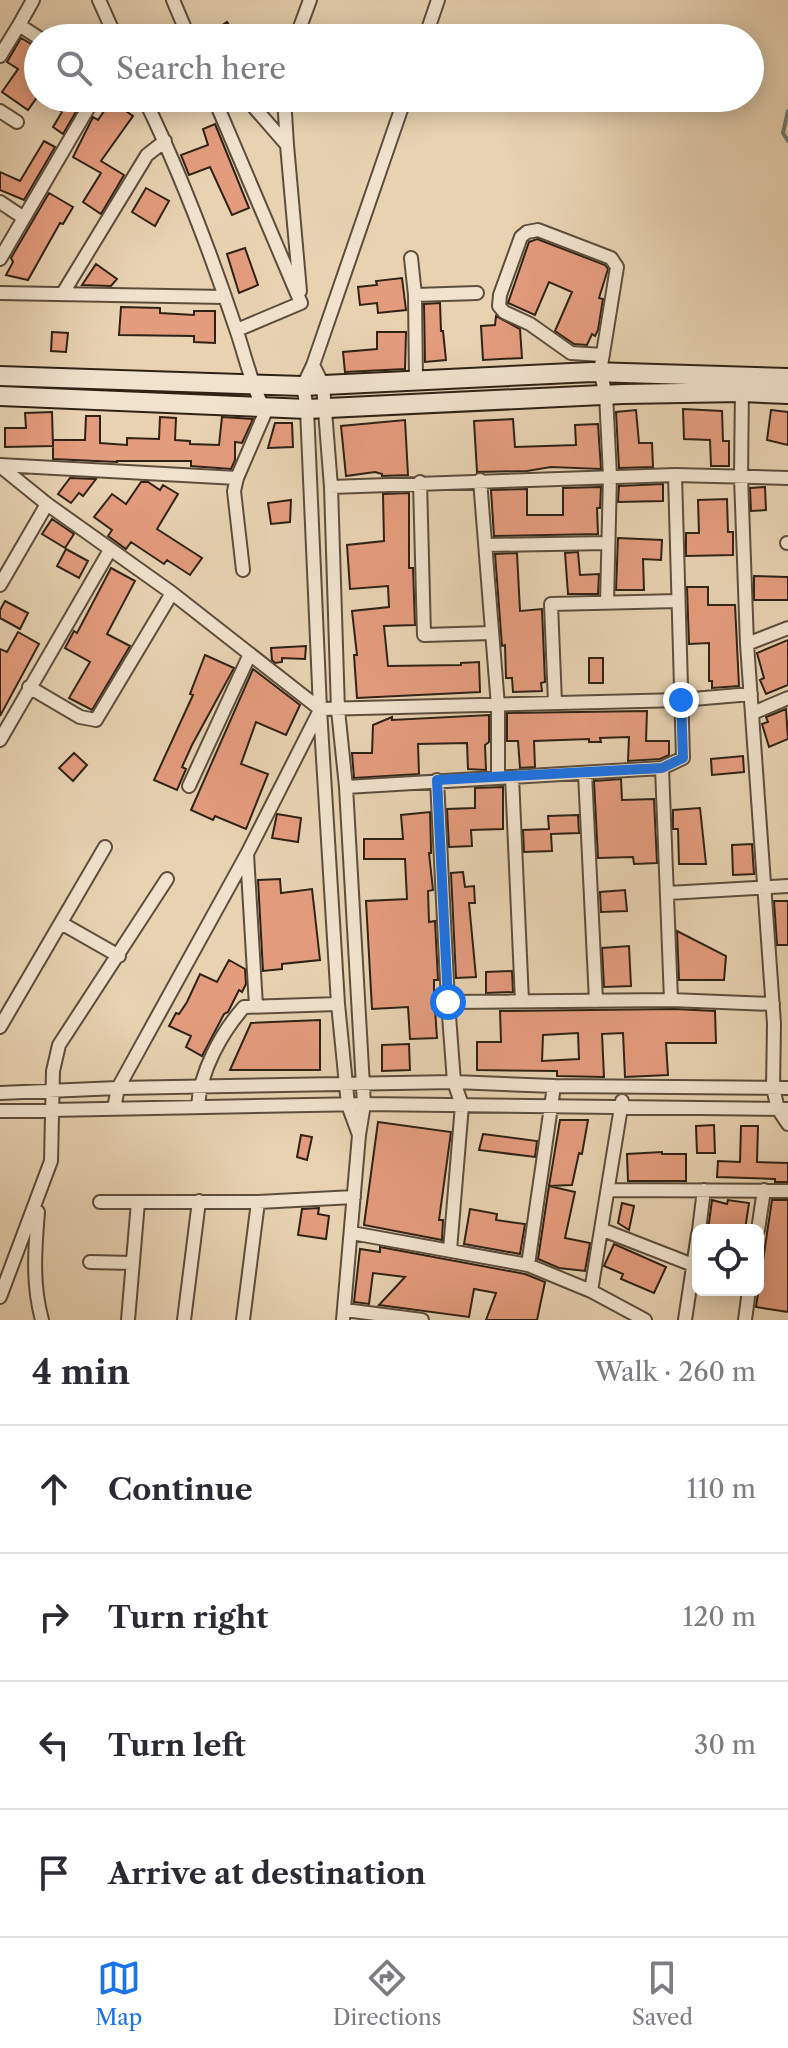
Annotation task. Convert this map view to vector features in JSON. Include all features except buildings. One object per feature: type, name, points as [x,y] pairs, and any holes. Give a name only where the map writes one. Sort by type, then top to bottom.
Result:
[{"type":"street","points":[[0,56],[33,0]]},
{"type":"street","points":[[99,0],[110,24]]},
{"type":"street","points":[[173,0],[184,24]]},
{"type":"street","points":[[301,24],[310,0]]},
{"type":"street","points":[[430,24],[438,0]]},
{"type":"street","points":[[19,25],[24,28]]},
{"type":"street","points":[[0,111],[17,122]]},
{"type":"street","points":[[0,259],[86,112]]},
{"type":"street","points":[[151,112],[225,297],[252,385],[265,406]]},
{"type":"street","points":[[220,112],[301,303]]},
{"type":"street","points":[[258,112],[287,145]]},
{"type":"street","points":[[285,112],[301,303]]},
{"type":"street","points":[[303,386],[313,365],[400,112]]},
{"type":"street","points":[[63,293],[147,155],[165,141]]},
{"type":"street","points":[[0,202],[24,218]]},
{"type":"street","points":[[607,603],[610,476],[606,394],[601,364],[616,261],[538,230],[521,237],[499,306],[571,353],[601,364],[742,384],[788,394]]},
{"type":"street","points":[[411,258],[415,295],[416,381]]},
{"type":"street","points":[[0,293],[225,297]]},
{"type":"street","points":[[415,295],[477,293]]},
{"type":"street","points":[[237,330],[301,303]]},
{"type":"street","points":[[0,376],[303,386],[416,381],[601,364]]},
{"type":"street","points":[[313,365],[323,385],[316,408],[320,709],[338,1004],[348,1105],[359,1135]]},
{"type":"street","points":[[0,396],[316,408],[606,394],[788,378]]},
{"type":"street","points":[[742,384],[741,477],[747,644],[773,1004],[773,1088],[788,1124]]},
{"type":"street","points":[[303,386],[316,408],[331,487],[338,710],[346,787],[364,1104],[344,1315],[422,1320]]},
{"type":"street","points":[[243,570],[235,504],[237,478],[265,406]]},
{"type":"street","points":[[0,465],[237,478]]},
{"type":"street","points":[[0,465],[47,504],[172,593],[320,709],[681,700],[751,694]]},
{"type":"street","points":[[346,787],[662,768],[683,758],[675,475]]},
{"type":"street","points":[[331,487],[610,476],[788,478]]},
{"type":"street","points":[[480,480],[498,706],[498,777]]},
{"type":"street","points":[[420,482],[424,635],[492,633]]},
{"type":"street","points":[[0,585],[47,504]]},
{"type":"street","points":[[485,545],[608,543]]},
{"type":"street","points":[[0,740],[110,550]]},
{"type":"street","points":[[29,687],[80,717],[96,720],[172,593]]},
{"type":"street","points":[[555,703],[551,604],[678,601]]},
{"type":"street","points":[[747,644],[788,628]]},
{"type":"street","points":[[189,786],[250,654]]},
{"type":"street","points":[[753,713],[788,698]]},
{"type":"street","points":[[114,1108],[118,1088],[247,854],[320,709]]},
{"type":"street","points":[[662,768],[671,1000]]},
{"type":"street","points":[[585,773],[596,1001]]},
{"type":"street","points":[[512,777],[522,1001]]},
{"type":"street","points":[[437,780],[454,1082],[462,1105],[450,1250]]},
{"type":"street","points":[[0,1027],[105,847]]},
{"type":"street","points":[[247,854],[256,1006]]},
{"type":"street","points":[[0,1297],[51,1161],[53,1071],[59,1045],[167,879]]},
{"type":"street","points":[[668,893],[788,886]]},
{"type":"street","points":[[61,923],[119,956]]},
{"type":"street","points":[[448,1002],[671,1000],[773,1004]]},
{"type":"street","points":[[198,1106],[199,1088],[228,1024],[244,1007],[338,1004]]},
{"type":"street","points":[[774,1024],[788,1023]]},
{"type":"street","points":[[0,1093],[454,1082],[788,1088]]},
{"type":"street","points":[[528,1265],[554,1086]]},
{"type":"street","points":[[591,1291],[622,1105],[621,1086]]},
{"type":"street","points":[[0,1111],[364,1104],[783,1109]]},
{"type":"street","points":[[609,1190],[788,1191]]},
{"type":"street","points":[[699,1224],[704,1190]]},
{"type":"street","points":[[759,1224],[764,1190]]},
{"type":"street","points":[[40,1195],[34,1255],[36,1296],[42,1320]]},
{"type":"street","points":[[100,1202],[258,1202],[354,1197]]},
{"type":"street","points":[[184,1320],[199,1201]]},
{"type":"street","points":[[128,1320],[138,1202]]},
{"type":"street","points":[[243,1320],[258,1202]]},
{"type":"street","points":[[603,1230],[692,1265]]},
{"type":"street","points":[[352,1233],[528,1265],[591,1291],[645,1320]]},
{"type":"street","points":[[90,1262],[133,1263]]},
{"type":"street","points":[[685,1320],[692,1272]]},
{"type":"street","points":[[745,1320],[748,1296]]},
{"type":"waterway","points":[[788,111],[783,133],[788,141]]},
{"type":"route","points":[[448,1002],[437,780],[662,768],[683,758],[681,700]]}]
